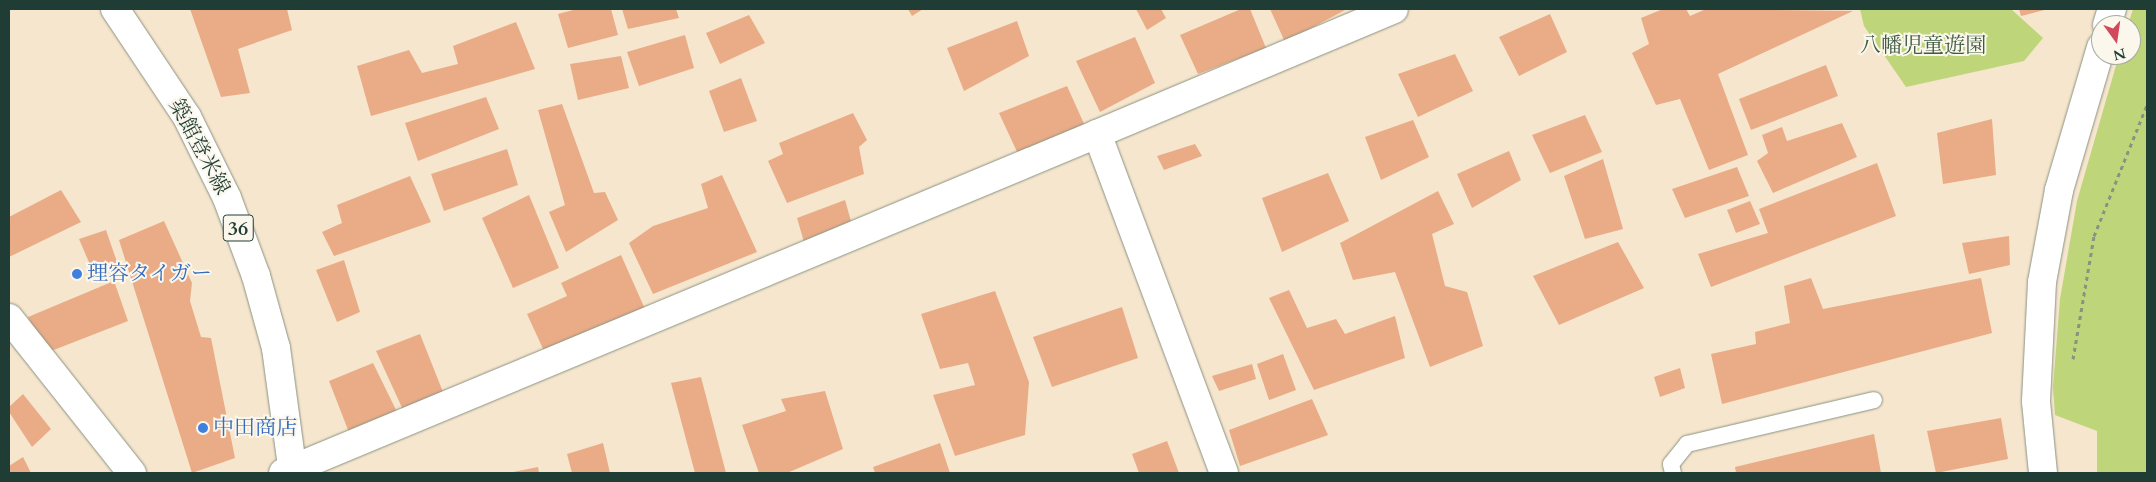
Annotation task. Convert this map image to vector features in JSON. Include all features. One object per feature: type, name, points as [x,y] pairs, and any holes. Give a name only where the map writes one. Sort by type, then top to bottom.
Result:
[{"type":"street","name":"築館登米線","points":[[115,9],[187,117],[227,198],[256,276],[276,348],[289,472]]},
{"type":"street","points":[[289,472],[1097,134],[1388,10]]},
{"type":"street","points":[[2043,473],[2036,401],[2042,282],[2059,190],[2096,65]]},
{"type":"street","points":[[1097,134],[1224,473]]},
{"type":"street","points":[[9,318],[132,473]]},
{"type":"lane","points":[[1673,473],[1671,464],[1687,444],[1874,400]]},
{"type":"path","points":[[2072,368],[2079,312],[2094,236],[2147,105]]},
{"type":"green space","name":"八幡児童遊園","points":[[1860,9],[2011,9],[2043,38],[2024,61],[1906,87],[1864,26]]},
{"type":"green space","points":[[2133,9],[2147,9],[2147,473],[2097,473],[2097,431],[2055,415],[2053,387],[2060,299],[2077,201],[2116,65],[2141,65],[2141,15],[2131,15]]},
{"type":"building","points":[[190,9],[287,9],[292,30],[238,49],[250,93],[221,97]]},
{"type":"building","points":[[577,9],[611,9],[618,35],[568,48],[558,14]]},
{"type":"building","points":[[622,9],[676,9],[679,18],[628,29]]},
{"type":"building","points":[[908,9],[923,9],[912,16]]},
{"type":"building","points":[[1136,9],[1161,9],[1166,18],[1147,30]]},
{"type":"building","points":[[1241,9],[1250,9],[1266,48],[1198,74],[1180,35]]},
{"type":"building","points":[[1270,9],[1347,9],[1285,42]]},
{"type":"building","points":[[1663,9],[1686,9],[1690,16],[1706,9],[1853,11],[1718,74],[1748,155],[1709,170],[1680,99],[1656,105],[1632,53],[1649,44],[1641,18]]},
{"type":"building","points":[[2019,9],[2048,9],[2021,16]]},
{"type":"building","points":[[1550,14],[1567,52],[1519,76],[1499,37]]},
{"type":"building","points":[[749,15],[765,43],[720,64],[706,33]]},
{"type":"building","points":[[1017,21],[1029,56],[964,91],[947,48]]},
{"type":"building","points":[[516,22],[535,69],[371,116],[357,66],[409,50],[422,73],[458,64],[453,46]]},
{"type":"building","points":[[685,35],[694,68],[639,86],[627,52]]},
{"type":"building","points":[[1135,37],[1155,83],[1100,112],[1076,61]]},
{"type":"building","points":[[1455,54],[1473,91],[1418,117],[1398,74]]},
{"type":"building","points":[[621,56],[629,88],[578,100],[570,64]]},
{"type":"building","points":[[1826,65],[1838,96],[1751,130],[1739,99]]},
{"type":"building","points":[[741,78],[757,121],[724,132],[709,91]]},
{"type":"building","points":[[1067,86],[1085,126],[1018,154],[999,113]]},
{"type":"building","points":[[486,97],[499,129],[418,161],[405,123]]},
{"type":"building","points":[[562,104],[594,193],[605,192],[618,220],[566,252],[549,212],[565,205],[538,110]]},
{"type":"building","points":[[853,113],[867,140],[859,147],[864,174],[787,203],[768,161],[783,154],[779,143]]},
{"type":"building","points":[[1585,115],[1602,152],[1550,173],[1532,135]]},
{"type":"building","points":[[1992,119],[1996,175],[1943,184],[1937,133]]},
{"type":"building","points":[[1413,120],[1429,157],[1381,180],[1365,137]]},
{"type":"building","points":[[1842,123],[1857,157],[1773,193],[1757,161],[1768,153],[1762,135],[1782,127],[1787,141]]},
{"type":"building","points":[[1195,144],[1202,156],[1164,170],[1157,156]]},
{"type":"building","points":[[507,149],[518,185],[444,211],[431,174]]},
{"type":"building","points":[[1509,151],[1521,180],[1472,208],[1457,174]]},
{"type":"building","points":[[1603,159],[1623,229],[1585,239],[1564,176]]},
{"type":"building","points":[[1877,163],[1896,216],[1711,287],[1698,254],[1768,233],[1759,209]]},
{"type":"building","points":[[1737,167],[1749,196],[1685,218],[1672,189]]},
{"type":"building","points":[[1328,173],[1349,221],[1282,252],[1262,198]]},
{"type":"building","points":[[722,175],[757,252],[653,294],[629,243],[653,226],[708,208],[701,184]]},
{"type":"building","points":[[410,176],[431,222],[334,256],[322,232],[342,223],[337,205]]},
{"type":"building","points":[[61,190],[81,222],[9,257],[9,217]]},
{"type":"building","points":[[1438,191],[1454,224],[1432,234],[1445,286],[1467,292],[1483,346],[1430,367],[1395,272],[1353,280],[1340,243]]},
{"type":"building","points":[[529,195],[559,268],[513,288],[482,218]]},
{"type":"building","points":[[845,200],[851,221],[804,242],[797,218]]},
{"type":"building","points":[[1750,201],[1760,224],[1736,233],[1727,210]]},
{"type":"building","points":[[164,221],[192,283],[190,301],[201,337],[211,338],[235,458],[192,473],[119,240]]},
{"type":"building","points":[[106,230],[118,265],[94,274],[79,239]]},
{"type":"building","points":[[2009,236],[2010,265],[1969,274],[1962,243]]},
{"type":"building","points":[[1618,242],[1644,288],[1559,325],[1533,276]]},
{"type":"building","points":[[621,255],[645,309],[544,351],[527,314],[567,296],[561,283]]},
{"type":"building","points":[[344,260],[360,312],[337,322],[316,270]]},
{"type":"building","points":[[1811,278],[1823,309],[1981,278],[1992,333],[1722,404],[1711,354],[1756,344],[1755,332],[1790,323],[1784,286]]},
{"type":"building","points":[[114,281],[128,321],[46,353],[28,317]]},
{"type":"building","points":[[1289,290],[1307,328],[1336,319],[1345,334],[1395,316],[1405,358],[1314,390],[1269,298]]},
{"type":"building","points":[[995,291],[1029,382],[1025,435],[955,456],[933,395],[975,385],[968,363],[940,369],[921,314]]},
{"type":"building","points":[[1122,307],[1138,358],[1052,387],[1033,337]]},
{"type":"building","points":[[420,334],[443,392],[404,412],[376,351]]},
{"type":"building","points":[[1283,354],[1296,390],[1269,400],[1257,364]]},
{"type":"building","points":[[373,363],[398,414],[350,435],[329,381]]},
{"type":"building","points":[[1252,364],[1256,379],[1219,391],[1212,376]]},
{"type":"building","points":[[1680,368],[1685,388],[1660,397],[1654,377]]},
{"type":"building","points":[[701,377],[726,473],[695,473],[671,383]]},
{"type":"building","points":[[825,391],[843,449],[787,473],[759,473],[742,425],[786,411],[781,399]]},
{"type":"building","points":[[23,394],[51,429],[32,447],[9,412],[9,407]]},
{"type":"building","points":[[1312,399],[1328,435],[1240,466],[1229,430]]},
{"type":"building","points":[[2001,418],[2008,459],[1936,473],[1927,431]]},
{"type":"building","points":[[1874,434],[1881,473],[1736,473],[1735,467]]},
{"type":"building","points":[[1167,441],[1179,473],[1139,473],[1132,454]]},
{"type":"building","points":[[603,443],[610,473],[572,473],[567,454]]},
{"type":"building","points":[[940,443],[950,473],[875,473],[873,467]]},
{"type":"building","points":[[23,457],[31,473],[9,473],[9,466]]},
{"type":"building","points":[[538,467],[539,473],[513,473],[513,472]]},
{"type":"place","name":"理容タイガー","points":[[77,274]]},
{"type":"place","name":"中田商店","points":[[203,428]]}]
